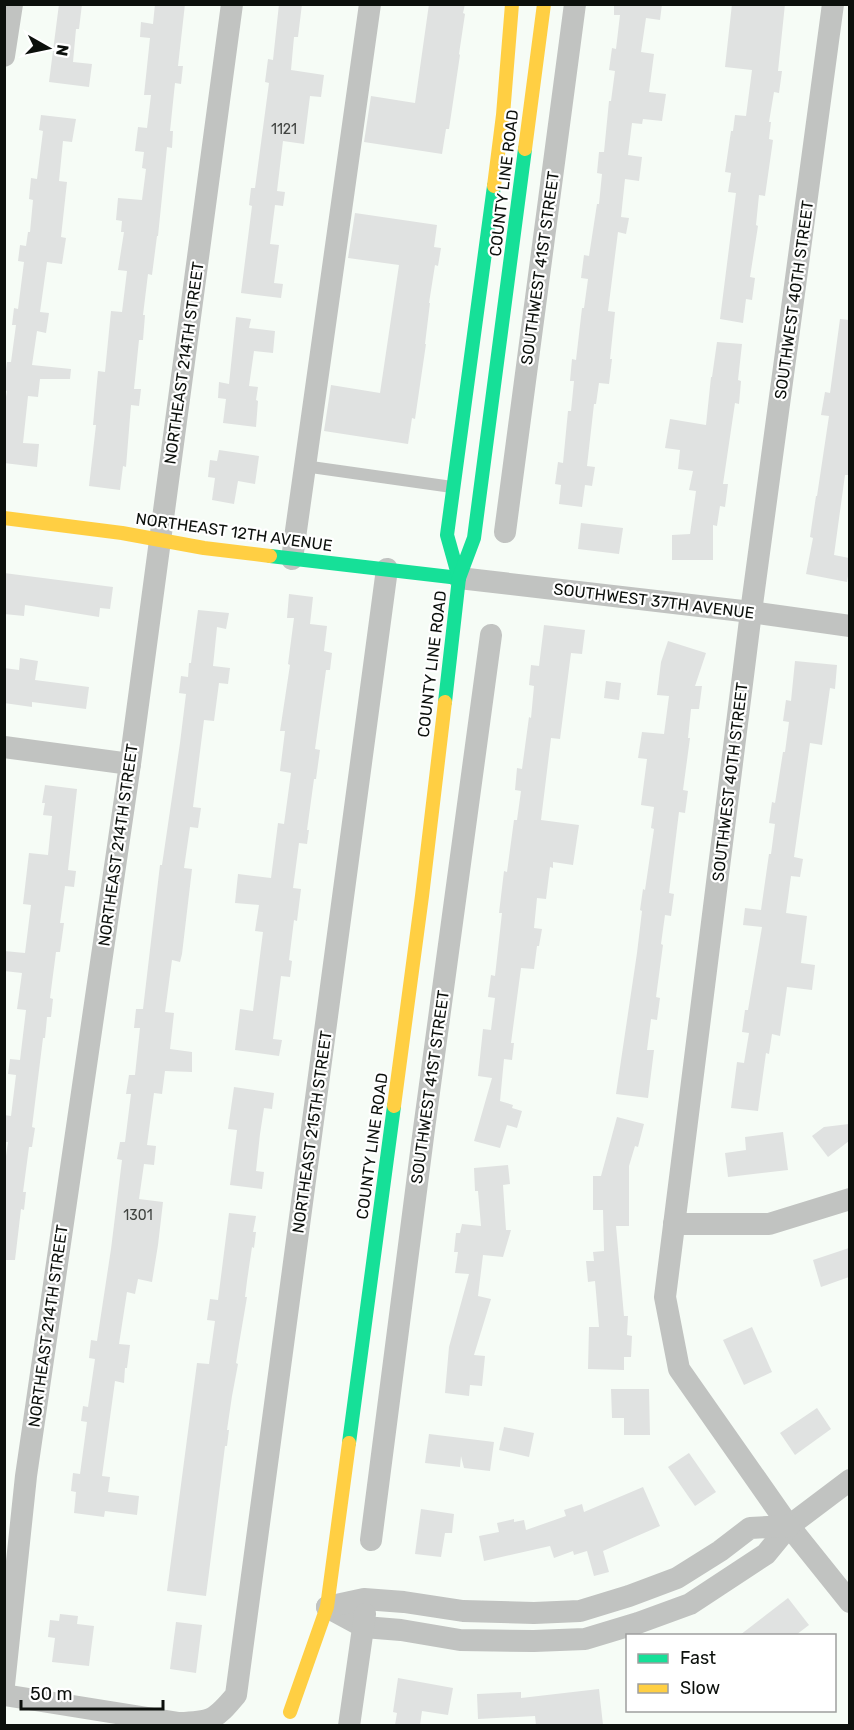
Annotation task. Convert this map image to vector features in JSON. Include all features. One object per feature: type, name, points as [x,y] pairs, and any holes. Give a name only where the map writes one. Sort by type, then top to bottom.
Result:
[{"type":"street","points":[[4,57],[12,4]]},
{"type":"street","name":"NORTHEAST 214TH STREET","points":[[4,1685],[15,1474],[130,764],[232,4]]},
{"type":"street","points":[[292,559],[370,4]]},
{"type":"street","name":"COUNTY LINE ROAD","points":[[459,578],[447,535],[502,115],[512,4]]},
{"type":"street","points":[[531,4],[526,66],[534,81]]},
{"type":"street","name":"COUNTY LINE ROAD","points":[[287,1719],[327,1607],[408,1127],[422,896],[459,578],[474,538],[544,4]]},
{"type":"street","name":"SOUTHWEST 41ST STREET","points":[[505,532],[575,4]]},
{"type":"street","name":"SOUTHWEST 40TH STREET","points":[[834,4],[751,612],[665,1297],[679,1369],[789,1526],[849,1602]]},
{"type":"street","name":"NORTHEAST 12TH AVENUE","points":[[4,518],[122,533],[204,548],[459,578]]},
{"type":"street","name":"NORTHEAST 215TH STREET","points":[[4,1695],[179,1723],[202,1722],[219,1715],[236,1695],[387,570]]},
{"type":"street","name":"SOUTHWEST 37TH AVENUE","points":[[459,578],[751,612],[849,626]]},
{"type":"street","name":"SOUTHWEST 41ST STREET","points":[[371,1540],[408,1127],[491,635]]},
{"type":"street","points":[[4,747],[130,764]]},
{"type":"street","points":[[674,1224],[769,1224],[849,1199]]},
{"type":"street","points":[[327,1607],[363,1627],[401,1630],[460,1640],[585,1639],[690,1604],[766,1554],[789,1526],[849,1480]]},
{"type":"street","points":[[327,1607],[368,1599],[463,1611],[534,1613],[580,1611],[677,1578],[720,1551],[750,1528],[789,1526]]},
{"type":"street","points":[[349,1725],[368,1599]]},
{"type":"lane","points":[[304,466],[453,488]]},
{"type":"building","points":[[59,4],[82,4],[79,29],[76,29],[73,62],[92,64],[89,87],[49,82]]},
{"type":"building","points":[[155,4],[185,4],[178,66],[183,66],[181,84],[175,83],[170,131],[173,131],[172,148],[167,147],[158,236],[152,275],[148,274],[143,315],[145,315],[143,340],[139,340],[134,389],[141,389],[139,406],[131,405],[126,467],[123,466],[120,490],[89,486],[96,425],[93,425],[98,371],[105,372],[111,311],[122,312],[127,271],[118,270],[124,232],[121,232],[122,221],[116,220],[118,198],[142,200],[146,169],[142,168],[144,152],[135,151],[138,127],[147,128],[151,95],[144,95],[150,38],[140,37],[141,22],[153,24]]},
{"type":"building","points":[[279,4],[302,4],[298,37],[294,37],[291,70],[324,75],[321,97],[310,96],[304,144],[283,141],[277,191],[285,192],[283,206],[275,205],[270,244],[279,245],[274,283],[283,284],[281,298],[241,293],[252,206],[249,205],[251,188],[255,188],[269,83],[265,82],[268,59],[273,60]]},
{"type":"building","points":[[429,4],[465,4],[449,129],[446,129],[442,154],[364,142],[371,96],[415,103]]},
{"type":"building","points":[[614,4],[662,4],[660,20],[646,18],[641,52],[654,54],[649,92],[666,94],[662,121],[643,119],[642,124],[632,123],[628,155],[642,157],[639,181],[625,179],[621,217],[629,218],[626,234],[618,232],[608,311],[615,312],[609,384],[599,383],[596,404],[594,404],[587,466],[595,467],[592,486],[585,485],[582,507],[559,504],[561,485],[555,484],[558,462],[563,463],[568,411],[571,411],[574,381],[570,381],[572,359],[576,360],[588,279],[581,278],[584,255],[589,256],[597,204],[599,204],[602,174],[597,173],[599,152],[604,152],[609,101],[611,101],[615,71],[609,70],[612,48],[616,49],[620,15],[614,15]]},
{"type":"building","points":[[732,4],[785,4],[778,71],[782,71],[779,93],[774,92],[769,122],[771,122],[769,139],[773,140],[765,196],[759,195],[756,225],[758,226],[750,277],[755,278],[752,300],[746,299],[743,323],[720,319],[736,193],[728,192],[731,173],[725,172],[735,115],[746,116],[752,70],[725,67]]},
{"type":"building","points":[[41,115],[76,119],[72,142],[63,141],[59,181],[67,182],[61,237],[66,238],[62,264],[47,262],[40,312],[49,313],[46,333],[37,331],[32,365],[71,369],[70,379],[40,379],[38,397],[28,396],[23,443],[39,444],[37,467],[4,463],[4,409],[7,391],[4,387],[7,362],[11,362],[16,325],[12,325],[14,308],[18,309],[24,262],[18,261],[20,245],[26,246],[28,232],[30,232],[33,200],[29,199],[31,178],[37,179],[43,131],[39,130]]},
{"type":"building","points":[[355,213],[437,225],[434,247],[441,248],[438,266],[435,265],[415,419],[412,418],[408,444],[324,431],[331,385],[380,393],[399,265],[348,258]]},
{"type":"building","points":[[236,317],[251,319],[249,328],[275,331],[273,353],[254,351],[249,386],[258,387],[256,427],[223,423],[226,399],[218,398],[219,382],[229,384]]},
{"type":"building","points":[[840,319],[849,320],[849,475],[845,475],[834,555],[849,558],[847,582],[806,574],[829,416],[821,415],[825,392],[830,393]]},
{"type":"building","points":[[717,342],[742,344],[738,380],[741,381],[739,404],[735,403],[723,484],[728,484],[725,507],[720,506],[717,526],[713,525],[713,560],[672,560],[672,535],[690,534],[696,491],[689,490],[693,471],[678,469],[680,450],[665,448],[670,419],[706,425]]},
{"type":"building","points":[[219,450],[259,456],[255,484],[238,481],[234,504],[212,500],[215,478],[208,477],[210,460],[217,461]]},
{"type":"building","points":[[581,523],[623,528],[619,554],[578,549]]},
{"type":"building","points":[[4,573],[113,587],[110,609],[100,608],[99,617],[25,605],[24,616],[4,614]]},
{"type":"building","points":[[289,594],[313,597],[310,624],[327,626],[324,651],[332,653],[330,670],[326,670],[315,749],[320,750],[316,779],[314,779],[307,844],[299,843],[293,888],[301,889],[289,960],[292,961],[290,977],[281,976],[273,1039],[282,1040],[279,1056],[235,1050],[240,1009],[253,1011],[263,932],[255,931],[259,905],[235,903],[238,874],[271,878],[278,823],[284,824],[291,773],[280,771],[285,731],[280,731],[290,665],[288,664],[294,618],[287,618]]},
{"type":"building","points":[[198,610],[229,613],[226,629],[217,627],[213,666],[230,668],[228,684],[219,683],[214,721],[204,720],[193,807],[201,808],[198,828],[190,827],[184,868],[192,869],[182,954],[180,962],[172,960],[165,1012],[174,1013],[170,1049],[192,1052],[192,1072],[165,1071],[162,1094],[154,1093],[147,1145],[156,1146],[154,1165],[144,1164],[139,1199],[163,1202],[158,1245],[152,1282],[138,1279],[135,1294],[127,1292],[119,1344],[130,1345],[127,1368],[125,1368],[124,1383],[115,1381],[102,1476],[110,1477],[108,1492],[139,1496],[137,1515],[105,1511],[104,1517],[74,1513],[76,1492],[71,1491],[73,1473],[80,1474],[87,1422],[81,1421],[83,1406],[88,1407],[95,1359],[89,1358],[91,1340],[97,1341],[122,1160],[117,1159],[120,1142],[125,1142],[131,1094],[126,1094],[129,1075],[135,1075],[140,1028],[134,1028],[136,1009],[143,1009],[160,865],[162,865],[180,743],[186,694],[179,693],[181,676],[188,677]]},
{"type":"building","points":[[544,625],[585,630],[582,654],[571,653],[560,739],[551,738],[541,820],[579,825],[573,865],[553,862],[553,868],[550,867],[546,899],[537,898],[534,928],[542,929],[539,946],[537,946],[534,969],[521,968],[511,1043],[514,1043],[512,1060],[504,1059],[500,1101],[522,1111],[517,1128],[507,1125],[500,1148],[474,1141],[492,1078],[478,1076],[483,1029],[491,1030],[495,998],[488,997],[491,975],[495,976],[504,871],[507,872],[514,820],[517,820],[521,791],[515,790],[517,768],[522,769],[529,717],[531,718],[534,686],[529,685],[531,665],[539,666]]},
{"type":"building","points":[[668,641],[706,653],[695,686],[702,686],[699,709],[691,709],[688,738],[690,738],[683,790],[688,791],[685,813],[679,812],[669,893],[674,894],[671,916],[665,915],[656,997],[660,998],[657,1020],[651,1019],[647,1050],[654,1050],[648,1098],[616,1094],[637,953],[643,889],[645,890],[654,829],[651,828],[654,807],[641,805],[647,759],[638,758],[642,732],[664,734],[669,696],[657,695],[661,662]]},
{"type":"building","points":[[20,658],[38,661],[35,680],[89,687],[86,709],[32,702],[32,707],[4,703],[4,668],[19,670]]},
{"type":"building","points":[[795,661],[837,665],[835,689],[830,688],[822,745],[810,743],[794,857],[803,859],[800,877],[791,876],[786,913],[807,916],[801,963],[815,965],[812,990],[787,987],[780,1036],[772,1034],[769,1054],[766,1053],[758,1111],[731,1108],[737,1062],[744,1063],[749,1033],[742,1032],[762,927],[743,925],[745,908],[761,910],[775,824],[769,823],[772,802],[775,803],[783,752],[785,752],[789,722],[783,721],[786,700],[791,701]]},
{"type":"building","points":[[606,681],[621,683],[619,700],[604,698]]},
{"type":"building","points":[[45,785],[77,789],[68,870],[76,871],[74,887],[65,886],[60,923],[64,923],[60,952],[56,952],[50,998],[53,999],[51,1017],[47,1017],[45,1038],[43,1038],[32,1127],[35,1128],[32,1147],[29,1147],[23,1192],[26,1192],[24,1210],[21,1209],[15,1260],[4,1260],[4,1170],[8,1142],[4,1142],[4,1115],[11,1116],[16,1075],[8,1074],[10,1059],[20,1060],[26,1010],[17,1009],[22,973],[4,971],[4,951],[25,953],[31,905],[23,904],[29,853],[48,855],[52,816],[43,815]]},
{"type":"building","points":[[234,1087],[274,1093],[272,1109],[264,1108],[260,1134],[256,1171],[264,1172],[262,1189],[230,1185],[237,1130],[228,1129]]},
{"type":"building","points":[[617,1117],[644,1124],[638,1147],[635,1146],[629,1166],[629,1226],[616,1226],[624,1316],[628,1316],[627,1335],[632,1336],[631,1357],[624,1357],[624,1370],[588,1369],[589,1327],[599,1327],[595,1281],[588,1282],[586,1261],[594,1261],[593,1252],[604,1251],[603,1210],[593,1210],[593,1176],[601,1176]]},
{"type":"building","points":[[849,1124],[849,1141],[828,1157],[812,1136],[824,1127]]},
{"type":"building","points":[[783,1132],[788,1170],[728,1177],[725,1153],[746,1150],[745,1137]]},
{"type":"building","points":[[508,1165],[510,1184],[503,1185],[506,1230],[511,1230],[503,1257],[483,1255],[478,1296],[491,1299],[474,1355],[485,1356],[482,1386],[470,1385],[469,1396],[445,1393],[449,1347],[469,1274],[455,1273],[458,1252],[454,1252],[456,1233],[460,1233],[462,1224],[481,1226],[474,1168]]},
{"type":"building","points":[[229,1213],[256,1216],[253,1232],[256,1232],[247,1281],[245,1297],[247,1297],[236,1363],[238,1364],[227,1430],[229,1430],[227,1446],[225,1446],[206,1596],[167,1591],[197,1363],[209,1364],[215,1321],[207,1320],[210,1299],[218,1300]]},
{"type":"building","points":[[849,1248],[849,1277],[821,1287],[813,1260]]},
{"type":"building","points":[[752,1327],[772,1372],[744,1385],[723,1340]]},
{"type":"building","points":[[611,1389],[649,1389],[650,1435],[624,1435],[624,1418],[612,1418]]},
{"type":"building","points":[[817,1408],[831,1429],[795,1455],[780,1433]]},
{"type":"building","points":[[504,1427],[534,1433],[529,1457],[499,1450]]},
{"type":"building","points":[[429,1434],[494,1442],[490,1471],[464,1468],[461,1456],[460,1467],[425,1463]]},
{"type":"building","points":[[689,1453],[716,1492],[695,1506],[668,1467]]},
{"type":"building","points":[[643,1487],[660,1526],[603,1551],[609,1572],[594,1576],[587,1551],[574,1555],[573,1551],[554,1558],[550,1546],[484,1561],[479,1536],[499,1532],[497,1523],[514,1519],[514,1522],[524,1520],[526,1530],[566,1516],[564,1510],[582,1504],[584,1512]]},
{"type":"building","points":[[421,1509],[454,1514],[452,1533],[445,1533],[441,1557],[415,1554]]},
{"type":"building","points":[[788,1598],[809,1625],[797,1634],[741,1634]]},
{"type":"building","points":[[60,1614],[78,1616],[77,1624],[94,1626],[89,1666],[52,1662],[55,1638],[48,1637],[50,1620],[59,1621]]},
{"type":"building","points":[[176,1622],[202,1625],[196,1673],[170,1669]]},
{"type":"building","points":[[398,1678],[453,1688],[448,1715],[422,1711],[420,1725],[395,1725],[397,1713],[393,1712]]},
{"type":"building","points":[[599,1689],[603,1725],[536,1725],[535,1716],[478,1719],[477,1694],[521,1692],[521,1698]]},
{"type":"traffic: fast","points":[[445,702],[459,578],[474,538],[525,149]]},
{"type":"traffic: fast","points":[[459,578],[447,535],[494,186]]},
{"type":"traffic: fast","points":[[270,556],[459,578]]},
{"type":"traffic: fast","points":[[349,1443],[394,1106]]},
{"type":"traffic: slow","points":[[494,186],[503,115],[512,4]]},
{"type":"traffic: slow","points":[[525,149],[544,4]]},
{"type":"traffic: slow","points":[[4,518],[122,533],[204,548],[270,556]]},
{"type":"traffic: slow","points":[[394,1106],[445,702]]},
{"type":"traffic: slow","points":[[290,1712],[327,1607],[349,1443]]}]
